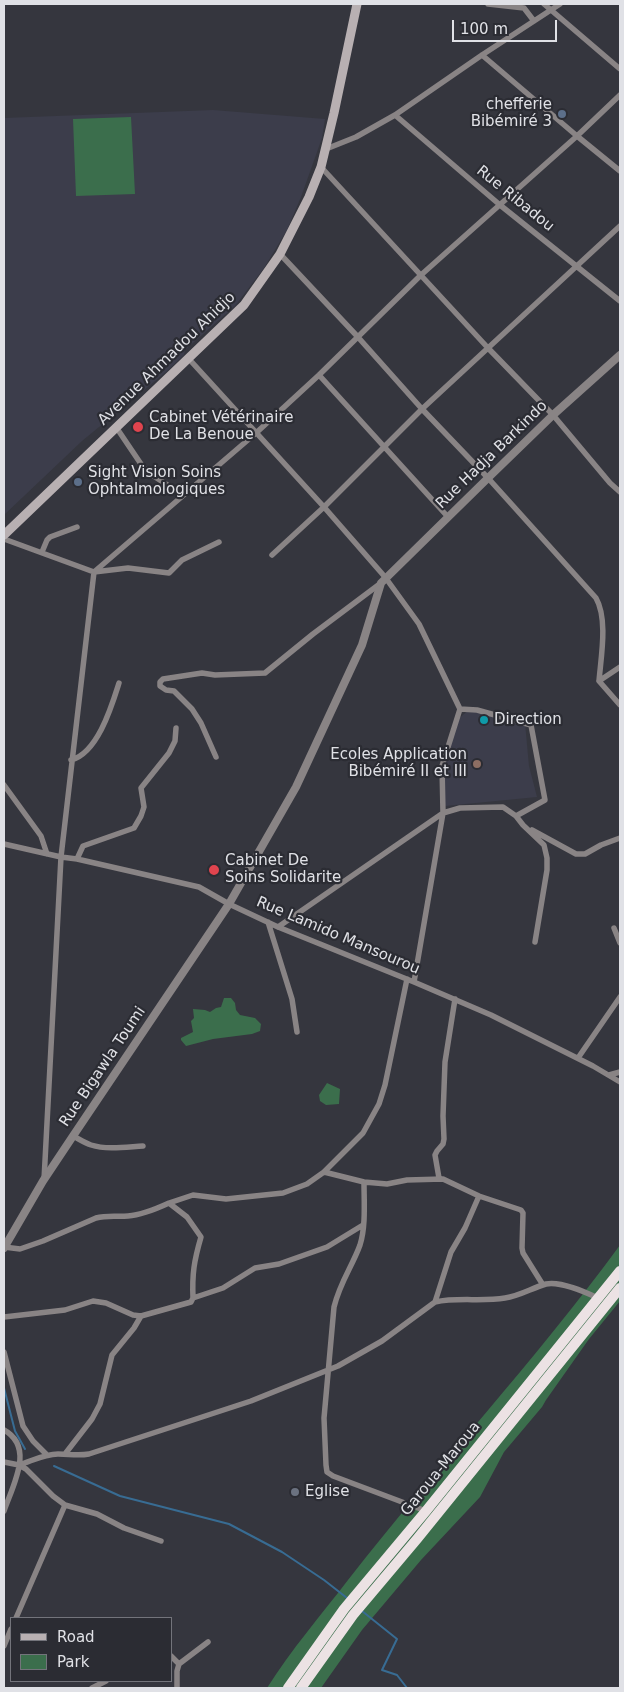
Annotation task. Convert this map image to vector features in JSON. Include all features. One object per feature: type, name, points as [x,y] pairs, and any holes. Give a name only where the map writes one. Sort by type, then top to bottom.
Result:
[{"type":"highway","name":"Garoua-Maroua","points":[[361,1597],[426,1511],[620,1271]]},
{"type":"highway","name":"Garoua-Maroua","points":[[288,1688],[348,1612],[430,1524],[620,1288]]},
{"type":"highway","name":"Garoua-Maroua","points":[[300,1688],[348,1612]]},
{"type":"main road","name":"Avenue Ahmadou Ahidjo","points":[[4,535],[244,305],[280,254],[309,197],[321,167],[357,4]]},
{"type":"street","points":[[488,4],[524,8],[534,20]]},
{"type":"street","points":[[544,4],[620,69]]},
{"type":"street","points":[[326,149],[356,136],[395,115],[560,4]]},
{"type":"street","points":[[482,55],[620,171]]},
{"type":"street","points":[[43,1181],[61,857],[94,572],[256,433],[319,375],[421,275],[577,136],[620,95]]},
{"type":"street","name":"Rue Ribadou","points":[[395,115],[500,205],[620,301]]},
{"type":"street","points":[[321,167],[488,348],[553,415],[610,483],[620,492]]},
{"type":"street","points":[[272,555],[324,507],[422,409],[620,226]]},
{"type":"street","points":[[280,254],[488,478],[599,603],[603,626],[599,681],[620,705]]},
{"type":"street","name":"Rue Hadja Barkindo","points":[[383,580],[553,415],[620,355]]},
{"type":"street","points":[[189,358],[324,507],[419,624],[460,709],[442,766],[443,814],[414,982]]},
{"type":"street","points":[[319,375],[448,517]]},
{"type":"street","points":[[116,427],[143,467],[183,495]]},
{"type":"street","points":[[42,552],[46,540],[50,537],[77,527]]},
{"type":"street","points":[[4,539],[94,572],[128,568],[169,573],[182,560],[219,542]]},
{"type":"street","points":[[216,757],[201,723],[192,709],[174,691],[166,690],[160,686],[160,682],[163,679],[202,672],[215,675],[265,673],[383,580]]},
{"type":"street","name":"Rue Bigawla Toumi","points":[[4,1247],[43,1181],[229,904],[296,788],[362,645],[383,580]]},
{"type":"street","points":[[599,681],[620,667]]},
{"type":"street","points":[[71,760],[85,751],[99,736],[119,683]]},
{"type":"street","points":[[460,709],[477,710],[532,725],[545,800],[516,816]]},
{"type":"street","points":[[77,858],[83,846],[134,828],[144,806],[141,788],[168,753],[175,741],[176,728]]},
{"type":"street","points":[[4,785],[41,836],[46,854]]},
{"type":"street","points":[[278,927],[443,814],[460,808],[503,806],[516,816],[523,826],[544,846],[547,858],[535,942]]},
{"type":"street","points":[[523,826],[576,854],[585,854],[620,838]]},
{"type":"street","name":"Rue Lamido Mansourou","points":[[4,844],[61,857],[77,858],[199,888],[278,927],[491,1015],[578,1058],[620,1082]]},
{"type":"street","points":[[268,922],[292,999],[297,1032]]},
{"type":"street","points":[[614,928],[620,943]]},
{"type":"street","points":[[4,1247],[20,1249],[96,1218],[137,1215],[192,1195],[226,1199],[277,1194],[296,1189],[324,1172],[363,1133],[379,1104],[385,1085],[407,979]]},
{"type":"street","points":[[578,1058],[620,997]]},
{"type":"street","points":[[439,1178],[436,1155],[444,1139],[445,1062],[454,999]]},
{"type":"street","points":[[608,1075],[620,1072]]},
{"type":"street","points":[[73,1136],[97,1146],[143,1146]]},
{"type":"street","points":[[324,1172],[364,1182],[392,1185],[406,1180],[439,1178],[479,1196],[522,1211],[523,1253],[542,1286]]},
{"type":"street","points":[[364,1182],[363,1225],[360,1244],[338,1290],[334,1307],[324,1418],[327,1472],[333,1476],[426,1511]]},
{"type":"street","points":[[435,1302],[451,1252],[465,1228],[479,1196]]},
{"type":"street","points":[[169,1203],[187,1217],[201,1237],[194,1258],[192,1272],[193,1298]]},
{"type":"street","points":[[4,1317],[65,1310],[93,1301],[106,1303],[133,1315],[141,1316],[191,1302],[193,1298],[223,1288],[255,1268],[279,1264],[327,1248],[363,1225]]},
{"type":"street","points":[[19,1465],[46,1455],[66,1454],[80,1456],[90,1454],[251,1401],[338,1366],[382,1342],[435,1302],[505,1298],[552,1284],[582,1290],[598,1298]]},
{"type":"street","points":[[66,1454],[92,1419],[100,1404],[112,1355],[134,1328],[141,1316]]},
{"type":"street","points":[[4,1352],[24,1426],[33,1441],[46,1455]]},
{"type":"street","points":[[4,1430],[17,1440],[21,1449],[19,1465],[4,1511]]},
{"type":"street","points":[[4,1462],[19,1465],[65,1505],[97,1514],[124,1528],[161,1541]]},
{"type":"street","points":[[16,1617],[65,1505]]},
{"type":"street","points":[[4,1646],[10,1631]]},
{"type":"street","points":[[177,1688],[179,1664],[208,1642]]},
{"type":"street","points":[[172,1657],[179,1664]]},
{"type":"street","points":[[92,1688],[104,1682]]},
{"type":"shaded area","points":[[213,110],[325,119],[322,138],[287,230],[264,268],[235,306],[185,350],[184,355],[166,372],[82,441],[4,515],[4,118]]},
{"type":"shaded area","points":[[470,709],[525,723],[529,766],[537,797],[445,806],[444,767],[457,720]]},
{"type":"green space","points":[[131,117],[135,194],[76,196],[73,119]]},
{"type":"green space","points":[[224,998],[231,998],[240,1015],[255,1018],[261,1024],[260,1031],[186,1046],[181,1038],[193,1032],[191,1021],[194,1018],[193,1009],[210,1012],[221,1007]]},
{"type":"green space","points":[[327,1083],[340,1089],[339,1104],[326,1105],[320,1101],[319,1095]]},
{"type":"green space","points":[[620,1245],[620,1301],[589,1339],[542,1407],[504,1452],[480,1497],[421,1560],[362,1630],[321,1688],[267,1688],[296,1646],[382,1538],[520,1372]]},
{"type":"waterway","points":[[4,1388],[15,1431],[25,1449]]},
{"type":"waterway","points":[[54,1466],[120,1496],[229,1524],[282,1552],[347,1598]]},
{"type":"waterway","points":[[362,1611],[397,1639],[382,1670],[397,1675],[407,1688]]},
{"type":"place","name":"chefferie Bibémiré 3","points":[[562,114]]},
{"type":"place","name":"Cabinet Vétérinaire De La Benoue","points":[[138,427]]},
{"type":"place","name":"Sight Vision Soins Ophtalmologiques","points":[[78,482]]},
{"type":"place","name":"Direction","points":[[484,720]]},
{"type":"place","name":"Ecoles Application Bibémiré II et III","points":[[477,764]]},
{"type":"place","name":"Cabinet De Soins Solidarite","points":[[214,870]]},
{"type":"place","name":"Eglise","points":[[295,1492]]}]
